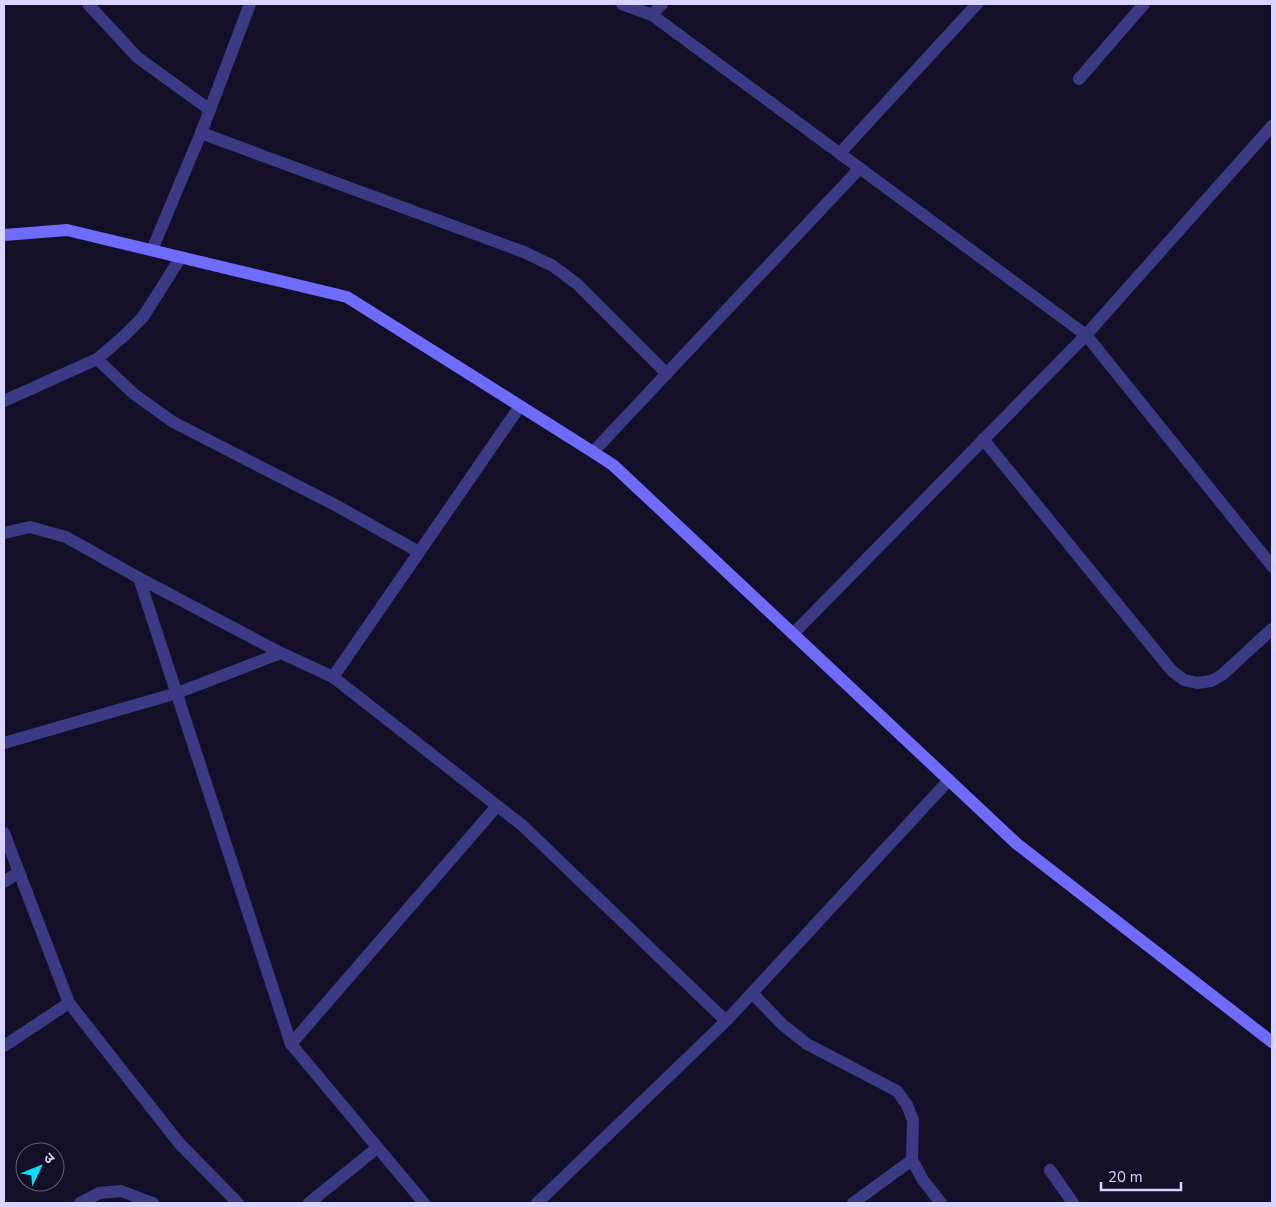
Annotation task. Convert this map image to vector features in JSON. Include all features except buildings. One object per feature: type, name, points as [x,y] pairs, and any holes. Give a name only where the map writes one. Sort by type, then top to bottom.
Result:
[{"type":"main road","points":[[4,235],[67,230],[347,296],[593,452],[613,465],[1017,844],[1272,1042]]},
{"type":"street","points":[[88,4],[137,57],[210,110]]},
{"type":"street","points":[[152,250],[201,133],[250,4]]},
{"type":"street","points":[[622,4],[652,15],[1086,334],[1272,566]]},
{"type":"street","points":[[652,15],[662,4]]},
{"type":"street","points":[[840,153],[977,4]]},
{"type":"street","points":[[1079,79],[1144,4]]},
{"type":"street","points":[[793,634],[1086,334],[1272,126]]},
{"type":"street","points":[[201,133],[524,252],[553,266],[577,284],[667,374]]},
{"type":"street","points":[[593,452],[860,168]]},
{"type":"street","points":[[4,402],[97,359],[143,318],[181,257]]},
{"type":"street","points":[[97,359],[134,394],[173,422],[337,506],[419,552]]},
{"type":"street","points":[[333,677],[520,406]]},
{"type":"street","points":[[983,440],[1172,671],[1184,680],[1197,683],[1210,681],[1222,675],[1272,629]]},
{"type":"street","points":[[4,533],[30,527],[66,537],[139,578],[333,677],[523,826],[726,1021]]},
{"type":"street","points":[[139,578],[291,1044],[424,1203]]},
{"type":"street","points":[[4,744],[177,693],[281,652]]},
{"type":"street","points":[[537,1203],[726,1021],[949,780]]},
{"type":"street","points":[[291,1044],[497,806]]},
{"type":"street","points":[[4,833],[69,1003],[179,1143],[238,1203]]},
{"type":"street","points":[[4,882],[19,872]]},
{"type":"street","points":[[752,993],[782,1025],[807,1044],[897,1091],[908,1105],[913,1120],[913,1162],[923,1180],[941,1203]]},
{"type":"street","points":[[4,1046],[69,1003]]},
{"type":"street","points":[[308,1203],[377,1148]]},
{"type":"street","points":[[852,1203],[913,1162]]},
{"type":"street","points":[[1050,1170],[1073,1203]]},
{"type":"street","points":[[80,1203],[99,1193],[121,1191],[153,1203]]}]
